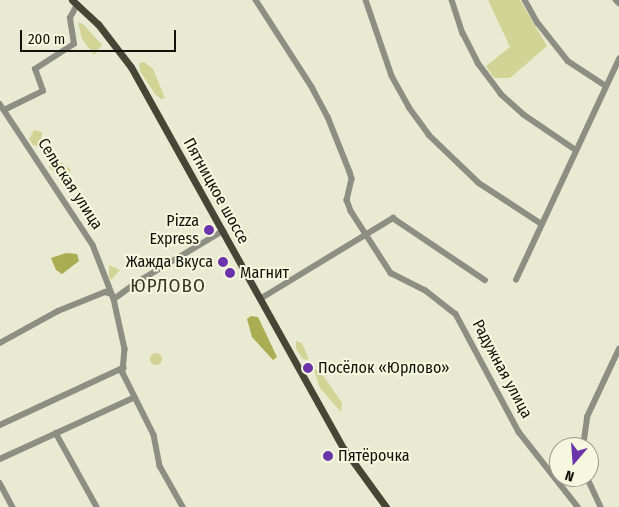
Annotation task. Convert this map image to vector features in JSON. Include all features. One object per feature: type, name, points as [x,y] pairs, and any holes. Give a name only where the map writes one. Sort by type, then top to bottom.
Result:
[{"type":"main road","name":"Пятницкое шоссе","points":[[74,2],[111,39],[131,67],[344,449],[386,507]]},
{"type":"street","name":"Радужная улица","points":[[256,0],[312,87],[328,118],[352,179],[348,206],[391,273],[425,290],[456,314],[519,432],[578,507]]},
{"type":"street","points":[[366,0],[392,76],[409,107],[430,135],[479,183],[542,224]]},
{"type":"street","points":[[452,0],[463,33],[478,63],[500,94],[523,114],[576,150]]},
{"type":"street","points":[[525,0],[538,23],[568,60],[606,86]]},
{"type":"street","points":[[616,0],[619,3]]},
{"type":"street","points":[[4,110],[43,91],[35,69],[74,44],[70,18],[74,2]]},
{"type":"street","points":[[516,280],[619,59]]},
{"type":"street","name":"Сельская улица","points":[[0,104],[90,239],[113,296],[125,349],[123,368],[133,398],[154,435],[160,466],[183,507]]},
{"type":"street","points":[[260,299],[366,233],[396,218],[485,280]]},
{"type":"street","points":[[0,343],[58,311],[105,292],[113,296],[223,231]]},
{"type":"street","points":[[585,437],[590,410],[619,349]]},
{"type":"street","points":[[0,425],[123,368]]},
{"type":"street","points":[[0,459],[133,398]]},
{"type":"street","points":[[56,433],[97,507]]},
{"type":"street","points":[[0,483],[13,507]]},
{"type":"street","points":[[592,487],[601,507]]},
{"type":"green space","points":[[488,0],[520,0],[547,46],[510,78],[494,78],[486,66],[510,47]]},
{"type":"green space","points":[[78,22],[83,24],[102,45],[94,55],[82,39]]},
{"type":"green space","points":[[144,62],[153,69],[165,98],[161,99],[155,94],[140,71],[139,63]]},
{"type":"green space","points":[[34,130],[42,132],[40,147],[33,145],[29,139]]},
{"type":"green space","points":[[57,160],[71,170],[68,179],[49,168],[52,161]]},
{"type":"green space","points":[[109,265],[120,270],[111,280],[109,277]]},
{"type":"green space","points":[[296,341],[302,343],[309,360],[303,359],[296,349]]},
{"type":"green space","points":[[154,353],[158,353],[162,359],[158,365],[154,365],[150,361],[150,357]]},
{"type":"green space","points":[[313,367],[324,377],[342,403],[341,412],[320,388]]},
{"type":"shaded area","points":[[66,253],[77,254],[79,261],[62,274],[56,270],[51,258]]},
{"type":"shaded area","points":[[251,316],[258,317],[277,357],[273,360],[252,337],[247,319]]},
{"type":"place","name":"Pizza Express","points":[[209,230]]},
{"type":"place","name":"Жажда Вкуса","points":[[223,262]]},
{"type":"place","name":"Магнит","points":[[230,273]]},
{"type":"place","name":"Посёлок «Юрлово»","points":[[308,368]]},
{"type":"place","name":"Пятёрочка","points":[[328,456]]},
{"type":"district","name":"ЮРЛОВО","points":[[168,286]]}]
